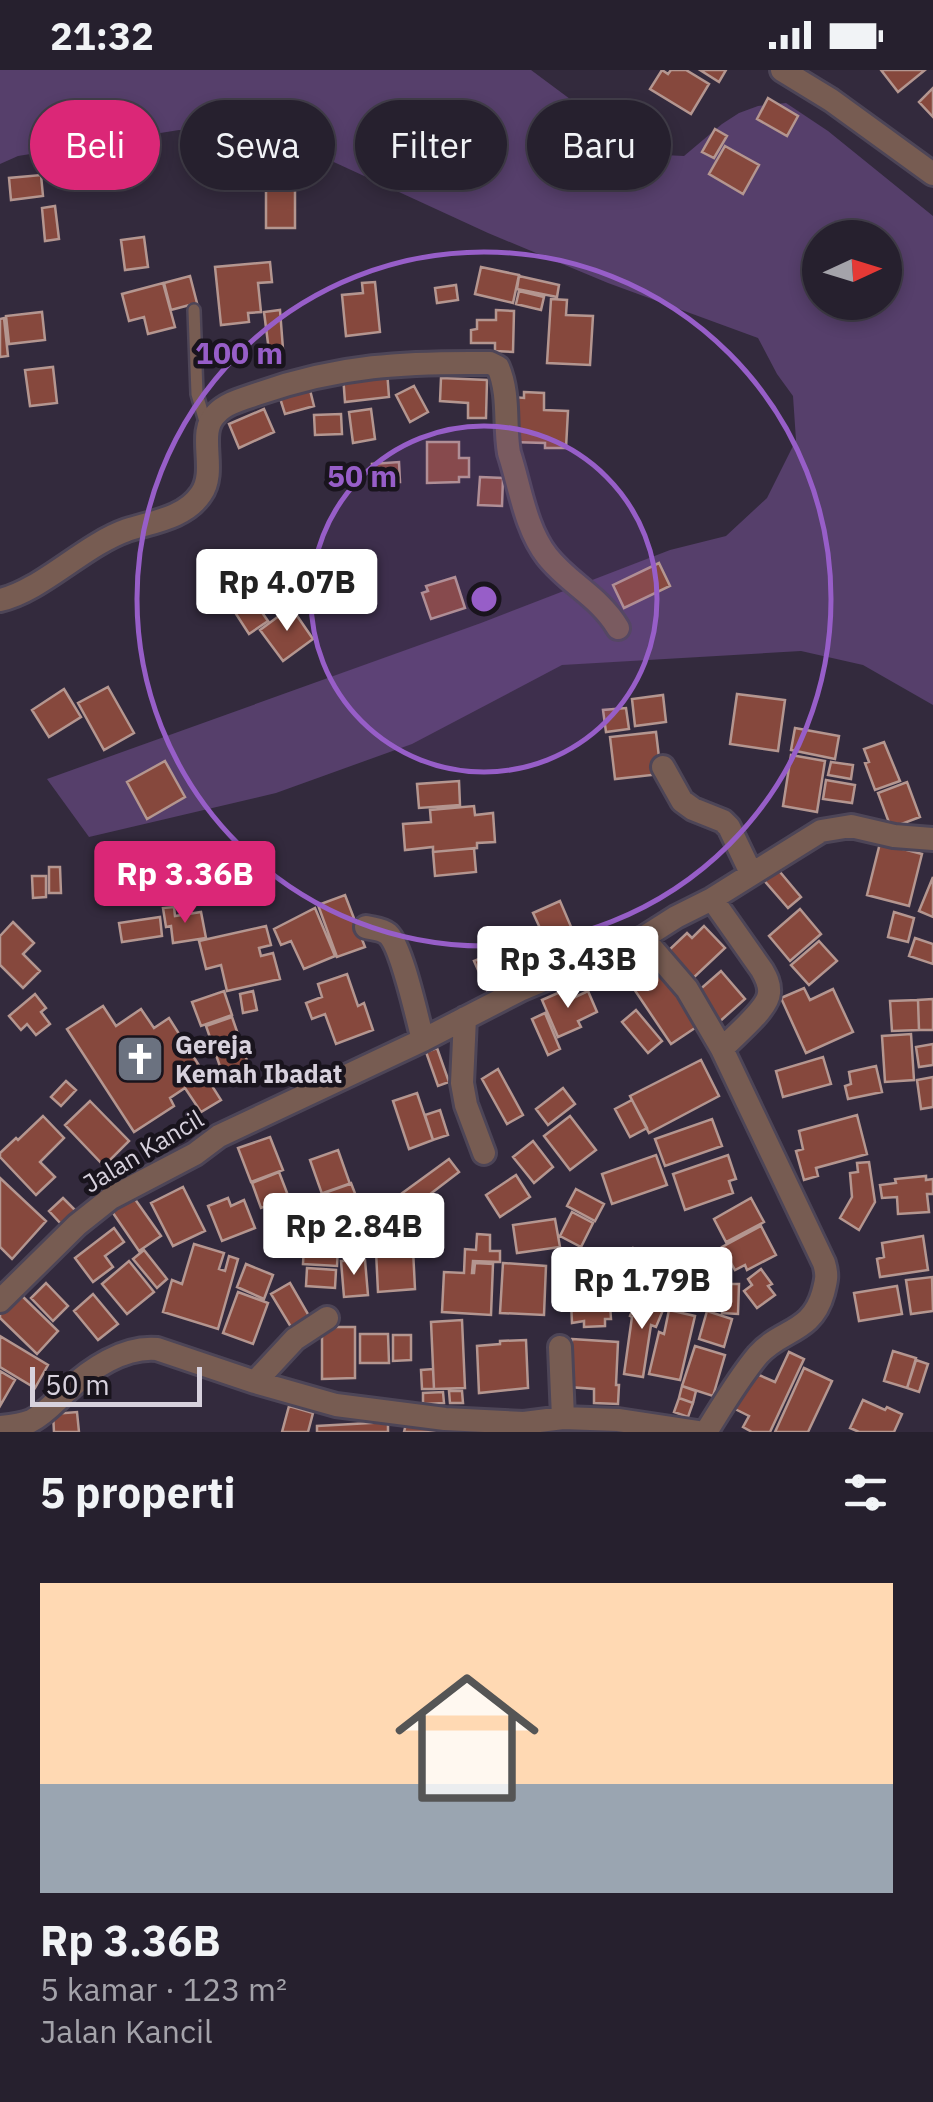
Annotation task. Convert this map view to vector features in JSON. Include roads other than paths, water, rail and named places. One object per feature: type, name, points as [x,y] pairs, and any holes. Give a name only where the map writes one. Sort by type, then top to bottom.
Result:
[{"type":"street","points":[[782,70],[831,100],[933,174]]},
{"type":"street","points":[[0,600],[38,582],[107,539],[172,516],[192,504],[206,485],[209,472],[207,430],[214,416],[231,404],[288,383],[343,370],[416,362],[490,363],[498,367],[502,377],[506,439],[536,540],[548,558],[608,610],[618,628]]},
{"type":"street","points":[[663,767],[682,801],[723,820],[729,827],[751,873]]},
{"type":"street","name":"Jalan Kancil","points":[[0,1301],[111,1198],[194,1154],[219,1136],[522,989],[642,938],[821,831],[851,826],[894,836],[933,839]]},
{"type":"street","points":[[712,899],[762,970],[770,996],[722,1049]]},
{"type":"street","points":[[366,927],[383,930],[392,937],[423,1040]]},
{"type":"street","points":[[642,938],[687,990],[722,1049],[817,1247],[828,1280],[818,1312],[762,1350],[706,1432]]},
{"type":"street","points":[[465,1018],[462,1083],[484,1153]]},
{"type":"street","points":[[255,1382],[295,1339],[327,1318]]},
{"type":"street","points":[[560,1347],[563,1418]]},
{"type":"street","points":[[12,1428],[42,1414],[78,1380],[107,1362],[131,1351],[157,1348],[255,1382],[398,1423],[563,1418],[618,1420],[698,1432]]},
{"type":"lane","points":[[194,310],[198,394],[207,430]]},
{"type":"place","name":"Gereja Kemah Ibadat","points":[[140,1059]]}]
